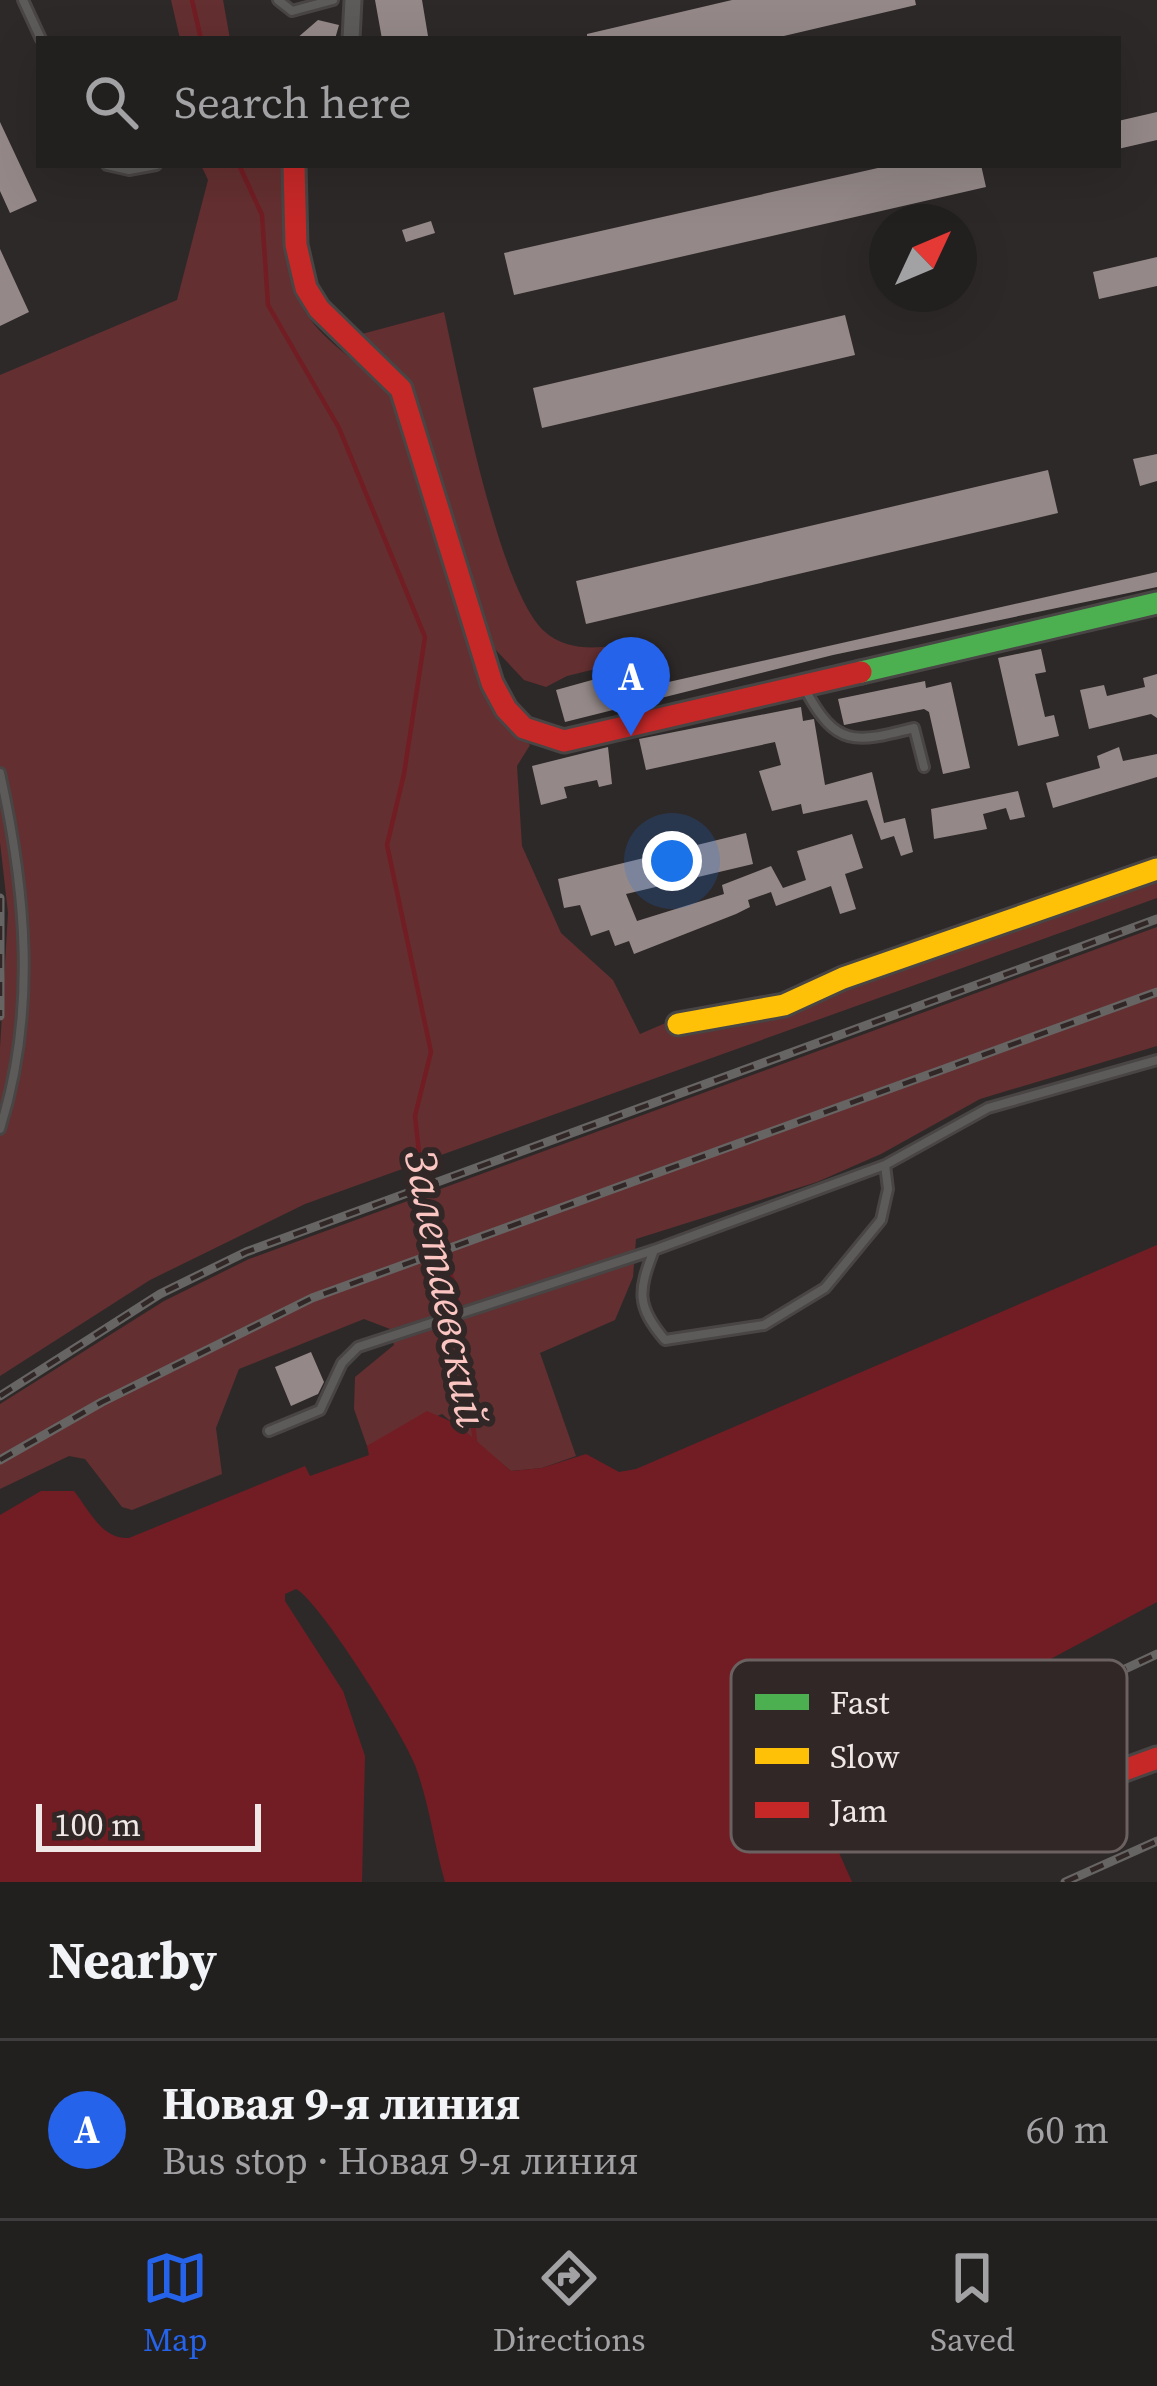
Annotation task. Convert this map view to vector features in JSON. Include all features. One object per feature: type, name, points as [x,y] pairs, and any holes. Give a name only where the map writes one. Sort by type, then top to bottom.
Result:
[{"type":"street","points":[[351,36],[353,0]]},
{"type":"street","points":[[294,168],[296,245],[306,288],[319,309],[401,389],[492,683],[506,709],[524,728],[564,741],[1157,603]]},
{"type":"street","points":[[678,1024],[761,1014],[807,1001],[843,978],[1157,869]]},
{"type":"street","points":[[1127,1769],[1157,1758]]},
{"type":"lane","points":[[23,0],[40,36]]},
{"type":"lane","points":[[278,0],[292,11],[333,0]]},
{"type":"lane","points":[[804,688],[836,734],[862,742],[914,728],[924,767]]},
{"type":"lane","points":[[0,773],[10,802],[28,958],[15,1081],[0,1129]]},
{"type":"lane","points":[[269,1431],[320,1410],[352,1351],[654,1250],[885,1165],[988,1108],[1157,1060]]},
{"type":"lane","points":[[654,1250],[639,1288],[641,1312],[665,1340],[764,1325],[825,1288],[881,1220],[888,1189],[885,1165]]},
{"type":"shaded area","points":[[171,0],[223,0],[229,36],[179,36]]},
{"type":"shaded area","points":[[202,168],[281,168],[289,265],[300,303],[319,330],[390,397],[495,711],[530,745],[517,766],[522,846],[561,933],[613,980],[640,1034],[675,1019],[728,1014],[1157,859],[1157,898],[305,1204],[150,1280],[0,1376],[0,1048],[8,913],[0,842],[0,375],[177,300],[208,180]]},
{"type":"shaded area","points":[[444,312],[482,481],[527,608],[544,631],[564,643],[586,647],[633,644],[636,659],[567,676],[546,687],[524,680],[494,648],[411,382],[362,334]]},
{"type":"shaded area","points":[[1157,927],[1157,1046],[980,1099],[881,1154],[817,1182],[636,1239],[633,1277],[615,1320],[540,1353],[576,1456],[542,1468],[511,1471],[442,1414],[367,1446],[354,1409],[355,1377],[394,1345],[390,1329],[364,1319],[239,1369],[216,1428],[222,1474],[132,1510],[122,1507],[85,1459],[69,1456],[0,1489],[0,1404],[164,1301],[249,1259]]},
{"type":"shaded area","points":[[1157,1245],[1157,1602],[1049,1660],[731,1660],[731,1852],[839,1852],[852,1882],[445,1882],[408,1750],[341,1642],[296,1589],[285,1594],[285,1601],[343,1691],[365,1756],[362,1882],[0,1882],[0,1515],[41,1491],[74,1491],[104,1529],[129,1538],[305,1466],[310,1476],[369,1455],[367,1446],[427,1411],[457,1424],[511,1471],[542,1468],[586,1454],[619,1472],[636,1469]]},
{"type":"building","points":[[375,0],[422,0],[428,36],[381,36]]},
{"type":"building","points":[[732,0],[915,0],[916,5],[784,36],[587,34]]},
{"type":"building","points":[[318,20],[339,25],[336,36],[299,36]]},
{"type":"building","points":[[1157,112],[1157,140],[1121,148],[1121,120]]},
{"type":"building","points":[[0,122],[37,201],[10,213],[0,191]]},
{"type":"building","points":[[878,168],[982,168],[986,187],[912,204],[869,204],[869,214],[514,295],[504,253]]},
{"type":"building","points":[[431,221],[435,233],[406,242],[402,230]]},
{"type":"building","points":[[0,249],[29,312],[0,326]]},
{"type":"building","points":[[1157,257],[1157,286],[1099,299],[1093,272]]},
{"type":"building","points":[[845,315],[855,355],[542,428],[533,388]]},
{"type":"building","points":[[1157,454],[1157,481],[1140,486],[1133,459]]},
{"type":"building","points":[[1048,470],[1058,513],[586,624],[576,581]]},
{"type":"building","points":[[1157,572],[1157,587],[833,655],[565,722],[556,690],[610,675],[613,687],[632,683],[633,690]]},
{"type":"building","points":[[1041,649],[1046,672],[1035,674],[1045,717],[1054,715],[1059,736],[1018,746],[998,658]]},
{"type":"building","points":[[1157,674],[1157,718],[1151,714],[1089,729],[1080,690],[1104,685],[1107,696],[1145,687],[1143,678]]},
{"type":"building","points":[[925,681],[926,688],[951,682],[970,768],[943,774],[929,712],[924,709],[844,725],[838,699]]},
{"type":"building","points":[[801,707],[803,721],[814,719],[825,785],[872,772],[884,823],[905,818],[913,852],[901,856],[894,836],[881,840],[867,800],[803,814],[801,804],[772,811],[759,771],[781,765],[775,742],[646,770],[639,739]]},
{"type":"building","points":[[608,747],[612,784],[599,787],[597,780],[564,787],[567,798],[541,805],[532,766]]},
{"type":"building","points":[[1119,747],[1123,761],[1157,754],[1157,777],[1053,808],[1046,783],[1100,768],[1097,756]]},
{"type":"building","points":[[1018,791],[1025,817],[1010,820],[1006,808],[983,814],[987,829],[934,839],[931,809]]},
{"type":"building","points":[[746,833],[753,864],[626,894],[637,921],[724,894],[722,885],[771,866],[783,888],[806,880],[797,851],[852,834],[863,868],[845,874],[856,909],[840,914],[831,886],[776,906],[771,892],[748,900],[750,907],[736,914],[634,954],[629,941],[615,946],[609,930],[591,936],[580,905],[564,908],[558,879]]},
{"type":"building","points":[[311,1352],[324,1382],[318,1394],[291,1406],[275,1367]]},
{"type":"waterway","name":"Залетаевский","points":[[192,0],[200,36]]},
{"type":"waterway","name":"Залетаевский","points":[[240,168],[262,215],[268,305],[339,428],[425,637],[404,774],[387,845],[431,1052],[415,1116],[425,1209],[455,1286],[476,1449]]},
{"type":"railway","points":[[0,898],[0,1016]]},
{"type":"railway","points":[[0,1396],[160,1294],[246,1252],[1157,919]]},
{"type":"railway","points":[[0,1460],[102,1402],[312,1298],[1157,992]]},
{"type":"railway","points":[[1127,1668],[1157,1654]]},
{"type":"railway","points":[[1065,1882],[1157,1841]]},
{"type":"traffic: fast","points":[[861,672],[1157,603]]},
{"type":"traffic: slow","points":[[678,1024],[784,1005],[843,978],[1157,869]]},
{"type":"traffic: jam","points":[[294,168],[296,245],[306,288],[319,309],[401,389],[492,683],[506,709],[524,728],[564,741],[861,672]]},
{"type":"traffic: jam","points":[[1127,1769],[1157,1758]]},
{"type":"place","name":"Новая 9-я линия","points":[[631,736]]}]
